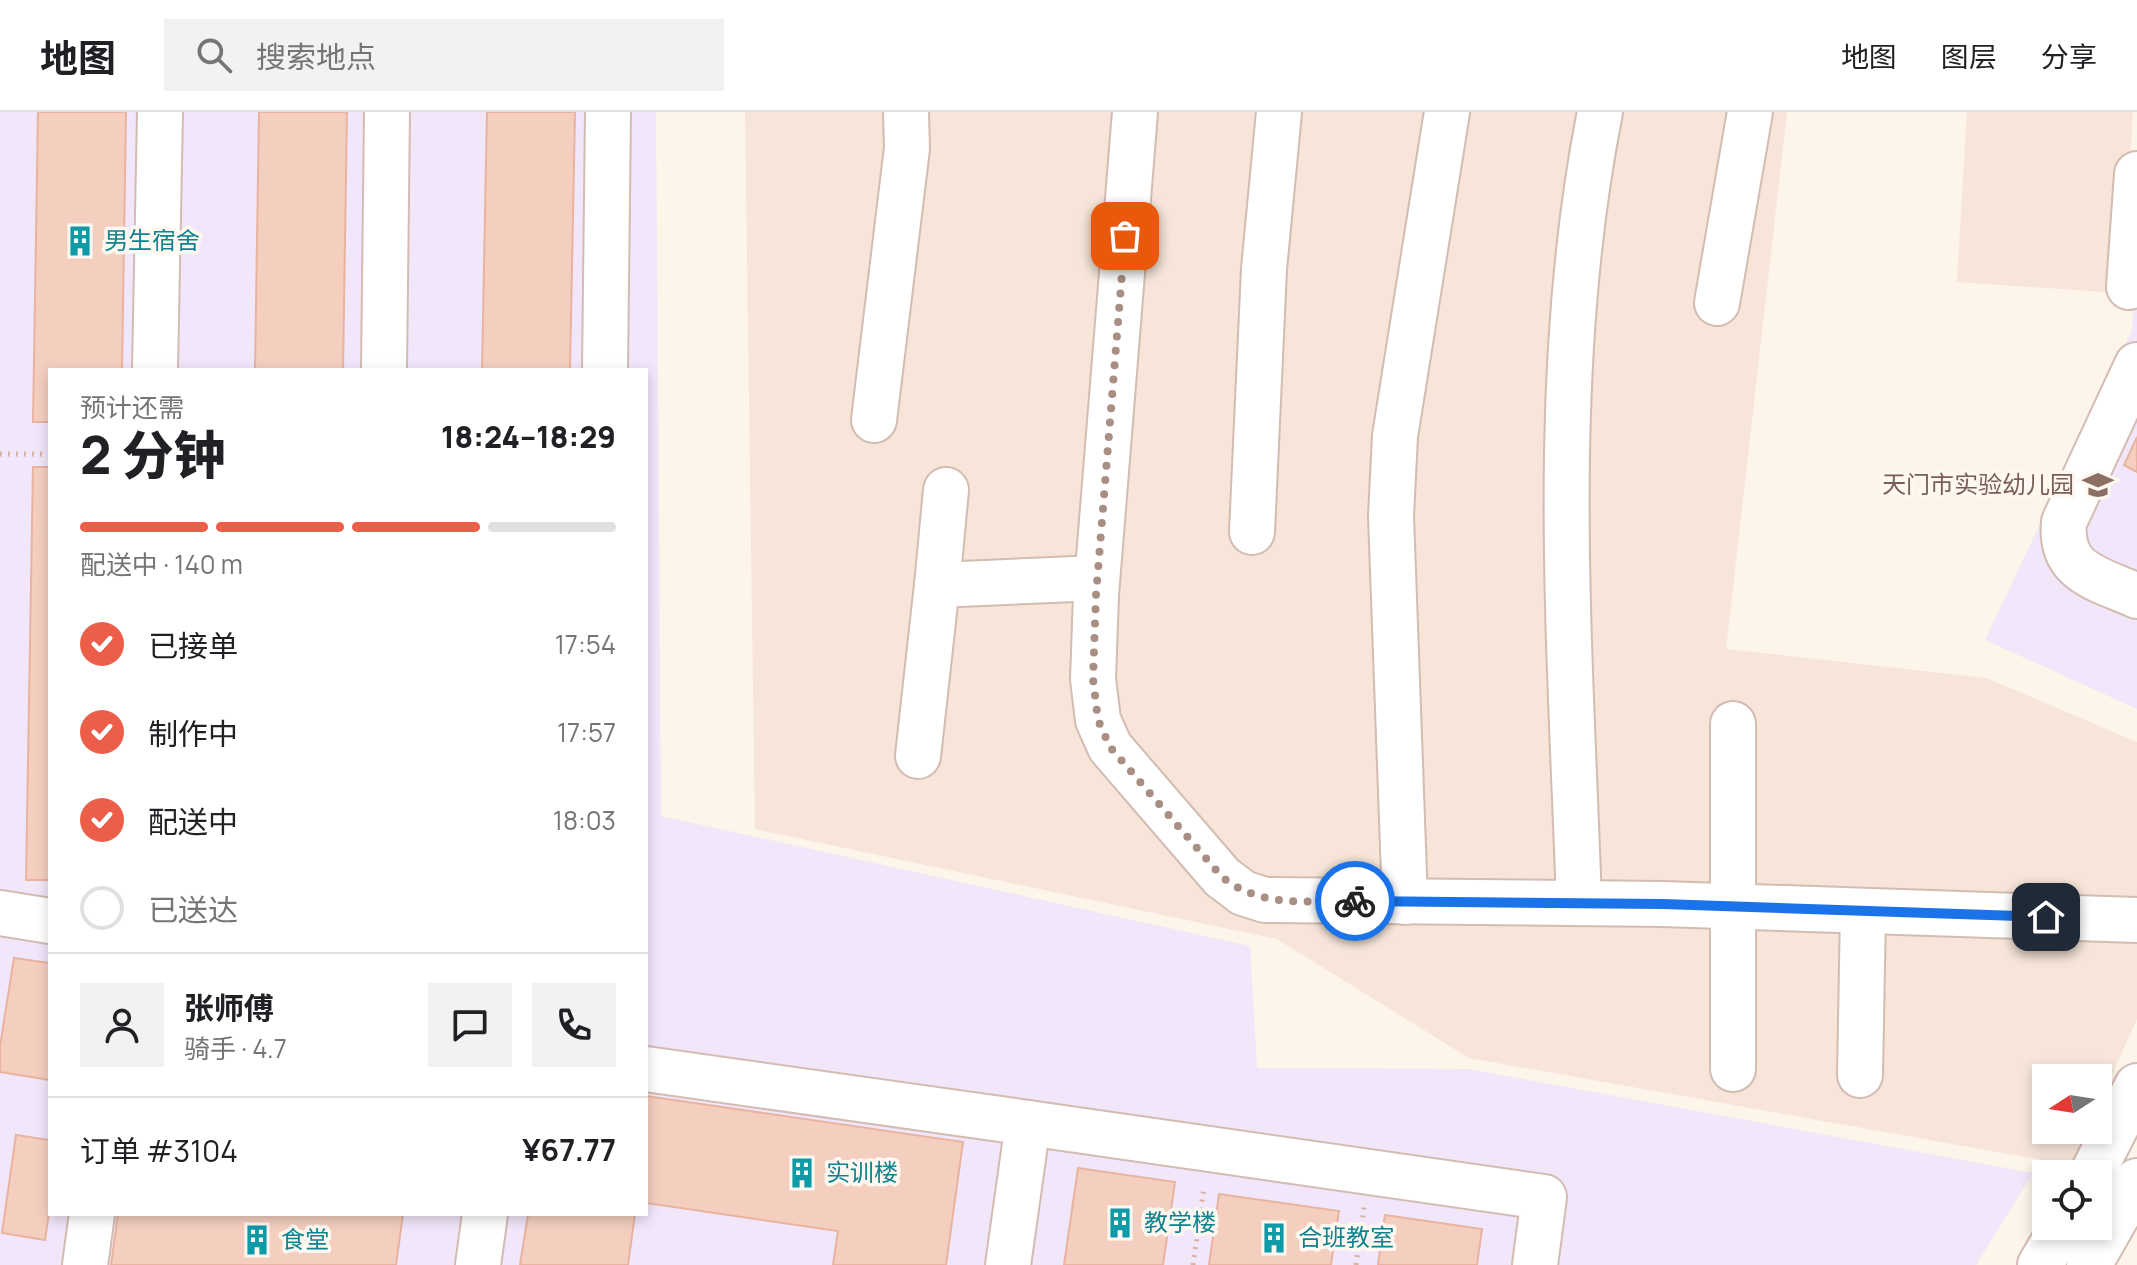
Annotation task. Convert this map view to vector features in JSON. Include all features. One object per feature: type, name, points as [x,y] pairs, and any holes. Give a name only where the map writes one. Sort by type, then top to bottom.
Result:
[{"type":"street","points":[[155,368],[160,112]]},
{"type":"street","points":[[384,368],[387,112]]},
{"type":"street","points":[[605,368],[608,112]]},
{"type":"street","points":[[874,420],[907,148],[906,112]]},
{"type":"street","points":[[1135,112],[1097,578],[1093,679],[1098,720],[1110,747],[1222,877],[1243,893],[1265,900],[1579,903],[2137,920]]},
{"type":"street","points":[[1252,532],[1264,269],[1279,112]]},
{"type":"street","points":[[1405,902],[1391,516],[1395,436],[1447,112]]},
{"type":"street","points":[[1579,903],[1565,452],[1573,294],[1585,188],[1600,112]]},
{"type":"street","points":[[1717,303],[1750,112]]},
{"type":"street","points":[[2129,287],[2137,174]]},
{"type":"street","points":[[2137,365],[2064,522],[2062,539],[2065,553],[2074,565],[2137,596]]},
{"type":"street","points":[[918,756],[946,490]]},
{"type":"street","points":[[937,585],[1097,578]]},
{"type":"street","points":[[1733,724],[1733,1069]]},
{"type":"street","points":[[1860,1075],[1863,911]]},
{"type":"street","points":[[0,913],[48,921]]},
{"type":"street","points":[[648,1069],[1544,1197],[1535,1265]]},
{"type":"street","points":[[2099,1160],[2137,1086]]},
{"type":"street","points":[[1008,1265],[1028,1123]]},
{"type":"street","points":[[2089,1265],[2133,1198]]},
{"type":"street","points":[[85,1265],[92,1216]]},
{"type":"street","points":[[478,1265],[485,1216]]},
{"type":"street","points":[[2040,1265],[2055,1240]]},
{"type":"path","points":[[0,454],[48,454]]},
{"type":"path","points":[[1193,1265],[1210,1149]]},
{"type":"path","points":[[1356,1265],[1369,1172]]},
{"type":"shaded area","points":[[0,112],[656,112],[661,816],[1250,946],[1257,1068],[1469,1069],[2032,1175],[1976,1265],[0,1265]]},
{"type":"shaded area","points":[[745,112],[1787,112],[1726,649],[1986,678],[2137,742],[2137,1019],[2112,1074],[2112,1064],[2032,1064],[2032,1144],[2081,1144],[2073,1160],[2043,1160],[1469,1058],[1277,939],[755,829]]},
{"type":"shaded area","points":[[1967,112],[2133,112],[2121,293],[1957,282]]},
{"type":"shaded area","name":"天门市实验幼儿园","points":[[2137,261],[2137,709],[1985,640],[2132,330]]},
{"type":"building","name":"男生宿舍","points":[[38,112],[126,112],[122,368],[48,368],[48,422],[33,422]]},
{"type":"building","name":"男生宿舍","points":[[259,112],[347,112],[343,368],[255,368]]},
{"type":"building","points":[[487,112],[575,112],[570,368],[482,368]]},
{"type":"building","points":[[2137,437],[2137,472],[2124,465]]},
{"type":"building","points":[[33,467],[48,467],[48,880],[26,880]]},
{"type":"building","points":[[14,958],[48,963],[48,1080],[0,1072],[0,1046]]},
{"type":"building","name":"实训楼","points":[[648,1096],[963,1142],[946,1265],[833,1265],[838,1231],[648,1203]]},
{"type":"building","points":[[16,1135],[48,1140],[49,1216],[45,1240],[2,1233]]},
{"type":"building","name":"教学楼","points":[[1078,1168],[1175,1182],[1163,1265],[1064,1265]]},
{"type":"building","name":"合班教室","points":[[1219,1194],[1339,1211],[1331,1265],[1209,1265]]},
{"type":"building","points":[[1385,1215],[1482,1229],[1477,1265],[1378,1265]]},
{"type":"building","name":"食堂","points":[[118,1216],[403,1216],[396,1265],[111,1265]]},
{"type":"building","points":[[528,1216],[635,1216],[628,1265],[520,1265]]},
{"type":"way so far","points":[[1125,236],[1096,595],[1093,679],[1098,720],[1110,747],[1222,877],[1243,893],[1265,900],[1355,901]]},
{"type":"place","name":"男生宿舍","points":[[80,241]]},
{"type":"place","name":"天门市实验幼儿园","points":[[2098,485]]},
{"type":"place","name":"实训楼","points":[[802,1173]]},
{"type":"place","name":"教学楼","points":[[1120,1223]]},
{"type":"place","name":"合班教室","points":[[1274,1238]]},
{"type":"place","name":"食堂","points":[[257,1240]]},
{"type":"route","points":[[1355,901],[1663,904],[2046,917]]}]
